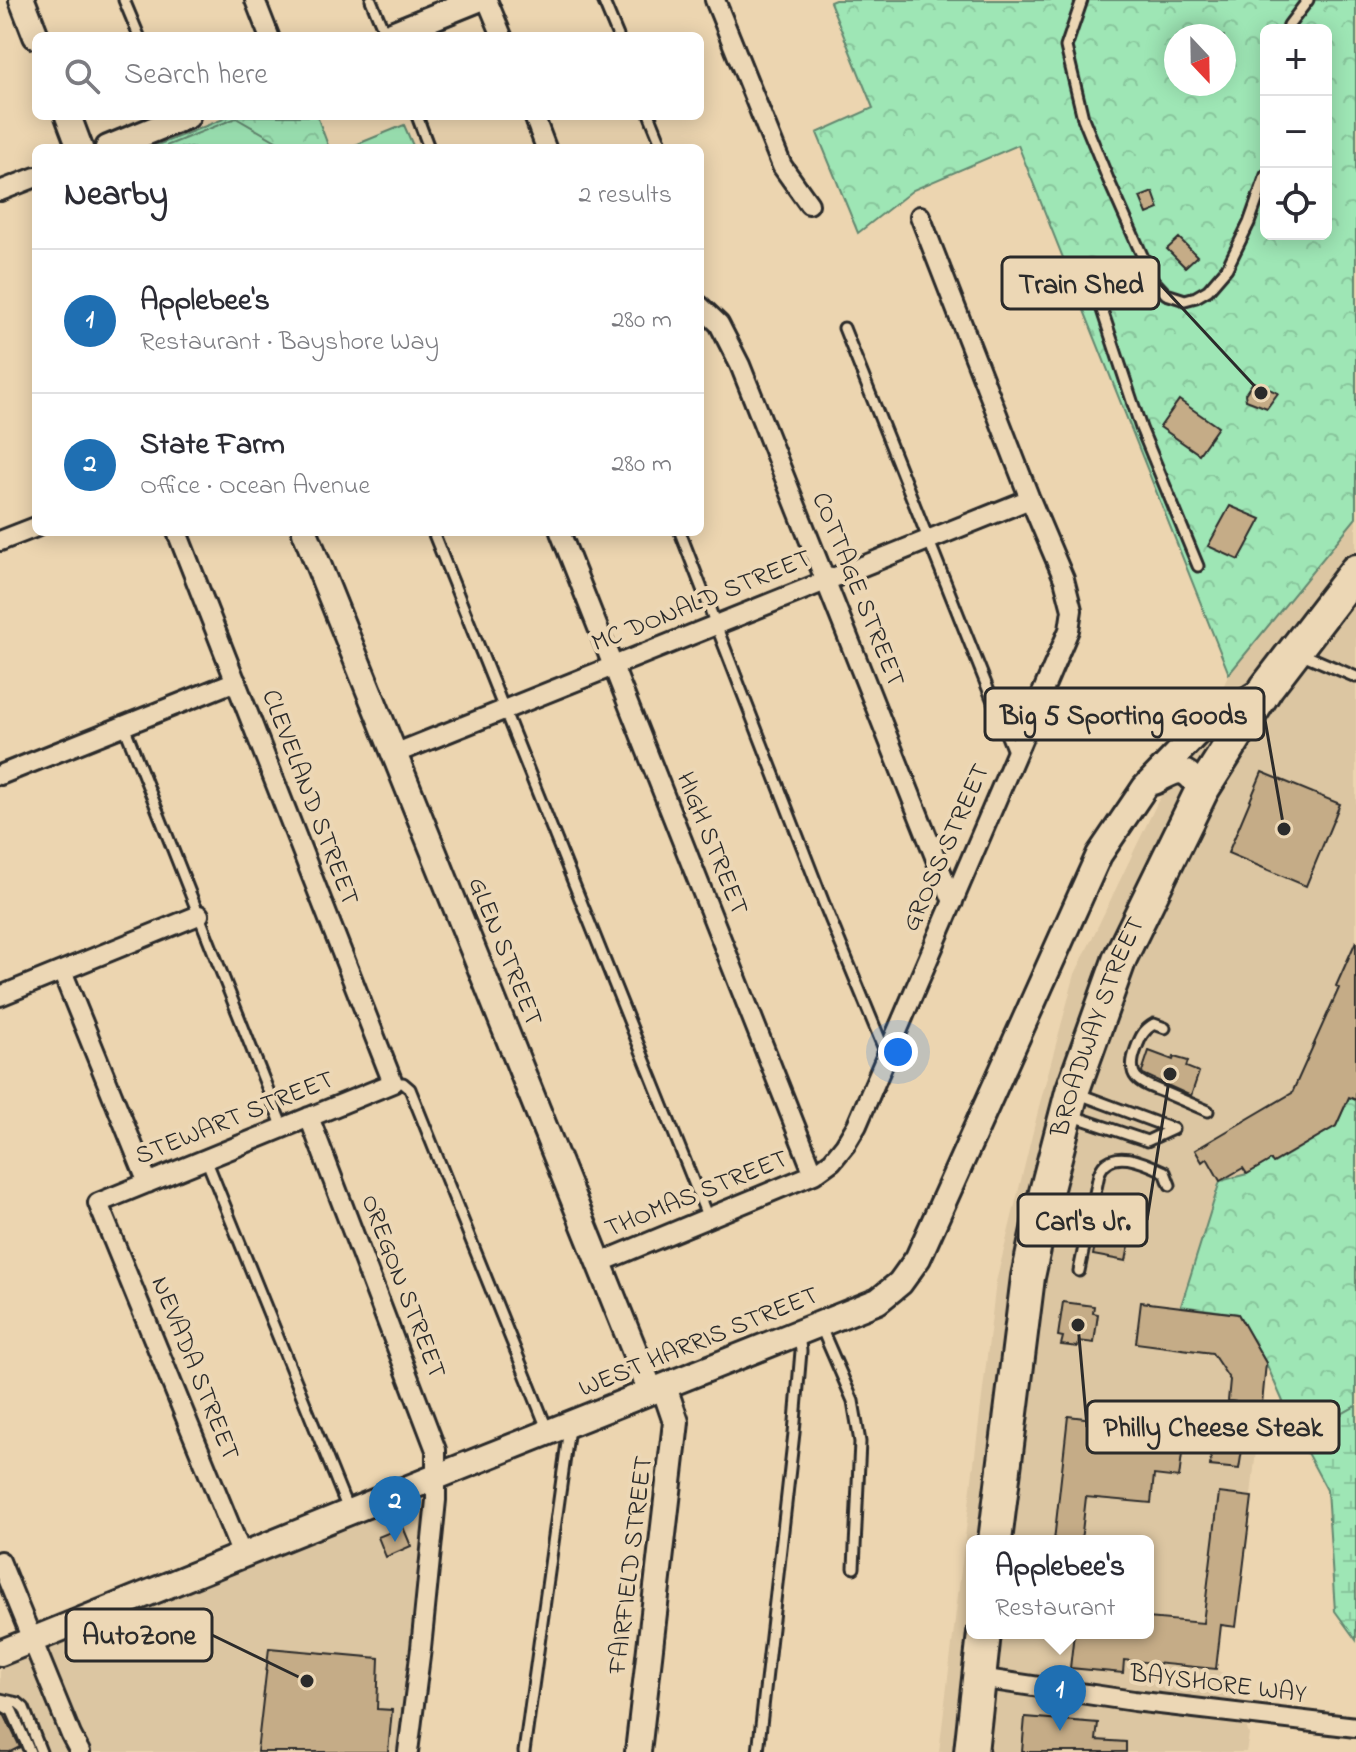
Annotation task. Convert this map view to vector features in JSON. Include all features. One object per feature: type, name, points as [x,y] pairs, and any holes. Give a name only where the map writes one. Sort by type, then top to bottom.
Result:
[{"type":"highway","name":"BROADWAY STREET","points":[[996,1535],[1028,1277],[1069,1102],[1120,958],[1202,790],[1267,687],[1356,571]]},
{"type":"highway","points":[[971,1752],[983,1639]]},
{"type":"main road","points":[[22,0],[34,32]]},
{"type":"main road","points":[[396,32],[476,0]]},
{"type":"main road","points":[[70,120],[78,144]]},
{"type":"main road","points":[[117,144],[172,120]]},
{"type":"main road","name":"GLEN STREET","points":[[307,536],[599,1263],[657,1390]]},
{"type":"main road","name":"WEST HARRIS STREET","points":[[0,1653],[878,1301],[900,1283],[918,1258],[1099,855],[1145,787],[1199,731],[1267,687]]},
{"type":"main road","points":[[1145,787],[1180,771],[1190,774],[1202,790]]},
{"type":"main road","name":"FAIRFIELD STREET","points":[[638,1752],[676,1422],[657,1390]]},
{"type":"street","points":[[255,0],[267,32]]},
{"type":"street","points":[[487,0],[500,32]]},
{"type":"street","points":[[715,0],[782,166],[809,204]]},
{"type":"street","points":[[536,120],[544,144]]},
{"type":"street","points":[[0,191],[32,179]]},
{"type":"street","name":"GROSS STREET","points":[[814,1174],[832,1161],[857,1125],[1016,757],[1069,630],[1072,610],[1064,579],[920,216]]},
{"type":"street","name":"COTTAGE STREET","points":[[704,310],[719,324],[740,365],[953,902]]},
{"type":"street","name":"MC DONALD STREET","points":[[394,754],[1030,499]]},
{"type":"street","points":[[2,536],[32,528]]},
{"type":"street","name":"CLEVELAND STREET","points":[[179,536],[393,1083]]},
{"type":"street","name":"HIGH STREET","points":[[562,536],[814,1174]]},
{"type":"street","points":[[0,775],[236,681]]},
{"type":"street","points":[[0,996],[199,915]]},
{"type":"street","points":[[62,971],[148,1183]]},
{"type":"street","name":"STEWART STREET","points":[[98,1203],[393,1083]]},
{"type":"street","name":"OREGON STREET","points":[[309,1117],[436,1450],[435,1515],[408,1752]]},
{"type":"street","name":"THOMAS STREET","points":[[599,1263],[814,1174]]},
{"type":"street","name":"NEVADA STREET","points":[[98,1203],[242,1555]]},
{"type":"street","points":[[0,1561],[80,1752]]},
{"type":"street","name":"BAYSHORE WAY","points":[[979,1678],[1134,1701],[1356,1727]]},
{"type":"lane","points":[[124,0],[137,32]]},
{"type":"lane","points":[[371,0],[384,32]]},
{"type":"lane","points":[[603,0],[616,32]]},
{"type":"lane","points":[[1082,0],[1066,47],[1083,118],[1153,280],[1166,294],[1185,300],[1208,290],[1227,268],[1260,192]]},
{"type":"lane","points":[[1290,24],[1308,0]]},
{"type":"lane","points":[[418,120],[428,144]]},
{"type":"lane","points":[[652,120],[661,144]]},
{"type":"lane","points":[[1116,271],[1101,307],[1141,428],[1198,566]]},
{"type":"lane","points":[[844,328],[1016,757]]},
{"type":"lane","points":[[435,536],[708,1218]]},
{"type":"lane","points":[[681,536],[887,1057]]},
{"type":"lane","points":[[1294,650],[1356,677]]},
{"type":"lane","points":[[124,726],[283,1128]]},
{"type":"lane","points":[[1165,1028],[1154,1024],[1145,1029],[1133,1057],[1133,1073],[1147,1087],[1208,1111]]},
{"type":"lane","points":[[393,1083],[403,1083],[410,1089],[559,1429],[524,1752]]},
{"type":"lane","points":[[1069,1102],[1173,1129],[1147,1141],[1069,1102]]},
{"type":"lane","points":[[1079,1271],[1099,1174],[1108,1161],[1119,1157],[1156,1168],[1165,1172],[1170,1185]]},
{"type":"lane","points":[[206,1159],[349,1512]]},
{"type":"lane","points":[[810,1330],[853,1401],[860,1442],[854,1568]]},
{"type":"lane","points":[[758,1752],[801,1351],[810,1330]]},
{"type":"lane","points":[[0,1702],[12,1711],[35,1752]]},
{"type":"shaded area","points":[[1356,518],[1356,1100],[1349,1097],[1336,1126],[1273,1163],[1220,1181],[1182,1301],[1238,1314],[1266,1363],[1236,1627],[1221,1626],[1216,1669],[1232,1680],[1249,1735],[1246,1752],[939,1752],[996,1282],[1040,1103],[1075,974],[1157,803],[1213,709],[1229,674]]},
{"type":"shaded area","points":[[436,1477],[408,1752],[0,1752],[0,1653]]},
{"type":"green space","points":[[835,0],[1356,0],[1356,518],[1229,674],[1018,145],[913,190],[858,233],[817,133],[873,108],[830,2]]},
{"type":"green space","points":[[221,120],[318,120],[328,144],[160,144]]},
{"type":"green space","points":[[231,120],[239,120],[281,144],[171,144]]},
{"type":"green space","points":[[404,125],[412,144],[358,144]]},
{"type":"green space","points":[[1349,1097],[1356,1100],[1356,1406],[1299,1438],[1266,1363],[1238,1314],[1181,1306],[1220,1181],[1247,1174],[1271,1160],[1274,1163],[1336,1126]]},
{"type":"green space","points":[[1356,1406],[1356,1640],[1335,1611],[1327,1490],[1299,1438]]},
{"type":"building","points":[[1153,192],[1159,209],[1147,214],[1140,197]]},
{"type":"building","points":[[1179,238],[1197,256],[1185,267],[1167,249]]},
{"type":"building","points":[[1253,382],[1278,393],[1267,408],[1246,400],[1245,394]]},
{"type":"building","points":[[1179,400],[1218,427],[1199,454],[1160,427]]},
{"type":"building","points":[[1230,506],[1261,519],[1239,560],[1208,546]]},
{"type":"building","points":[[1262,772],[1340,804],[1306,886],[1228,853]]},
{"type":"building","points":[[1356,941],[1356,1100],[1349,1097],[1336,1126],[1273,1163],[1271,1160],[1247,1174],[1243,1168],[1220,1181],[1207,1158],[1202,1162],[1195,1150],[1292,1093],[1339,988],[1336,986]]},
{"type":"building","points":[[1149,1051],[1173,1060],[1174,1057],[1188,1061],[1186,1067],[1199,1072],[1191,1096],[1143,1074]]},
{"type":"building","points":[[1102,1209],[1135,1215],[1126,1261],[1093,1255]]},
{"type":"building","points":[[1063,1302],[1094,1306],[1093,1313],[1098,1314],[1094,1343],[1079,1341],[1078,1347],[1061,1345],[1063,1337],[1058,1336]]},
{"type":"building","points":[[1141,1302],[1238,1314],[1266,1363],[1262,1404],[1228,1401],[1230,1380],[1212,1353],[1136,1343]]},
{"type":"building","points":[[1068,1416],[1185,1430],[1179,1478],[1154,1475],[1151,1503],[1086,1497],[1082,1535],[1055,1535]]},
{"type":"building","points":[[1212,1447],[1242,1450],[1239,1469],[1210,1466]]},
{"type":"building","points":[[1219,1493],[1252,1497],[1236,1627],[1221,1625],[1216,1669],[1124,1660],[1123,1673],[1070,1668],[1073,1639],[1154,1639],[1154,1619],[1203,1623]]},
{"type":"building","points":[[403,1527],[411,1546],[386,1557],[378,1537]]},
{"type":"building","points":[[269,1648],[379,1658],[377,1709],[392,1710],[388,1752],[257,1752]]},
{"type":"building","points":[[0,1713],[5,1716],[20,1747],[10,1752],[0,1752]]},
{"type":"building","points":[[1025,1717],[1098,1723],[1096,1740],[1126,1742],[1126,1752],[1022,1752]]},
{"type":"place","name":"Train Shed","points":[[1261,393]]},
{"type":"place","name":"Big 5 Sporting Goods","points":[[1284,829]]},
{"type":"place","name":"Carl's Jr.","points":[[1170,1074]]},
{"type":"place","name":"Philly Cheese Steak","points":[[1078,1325]]},
{"type":"place","name":"State Farm","points":[[395,1542]]},
{"type":"place","name":"AutoZone","points":[[307,1681]]},
{"type":"place","name":"Applebee's","points":[[1060,1731]]}]
